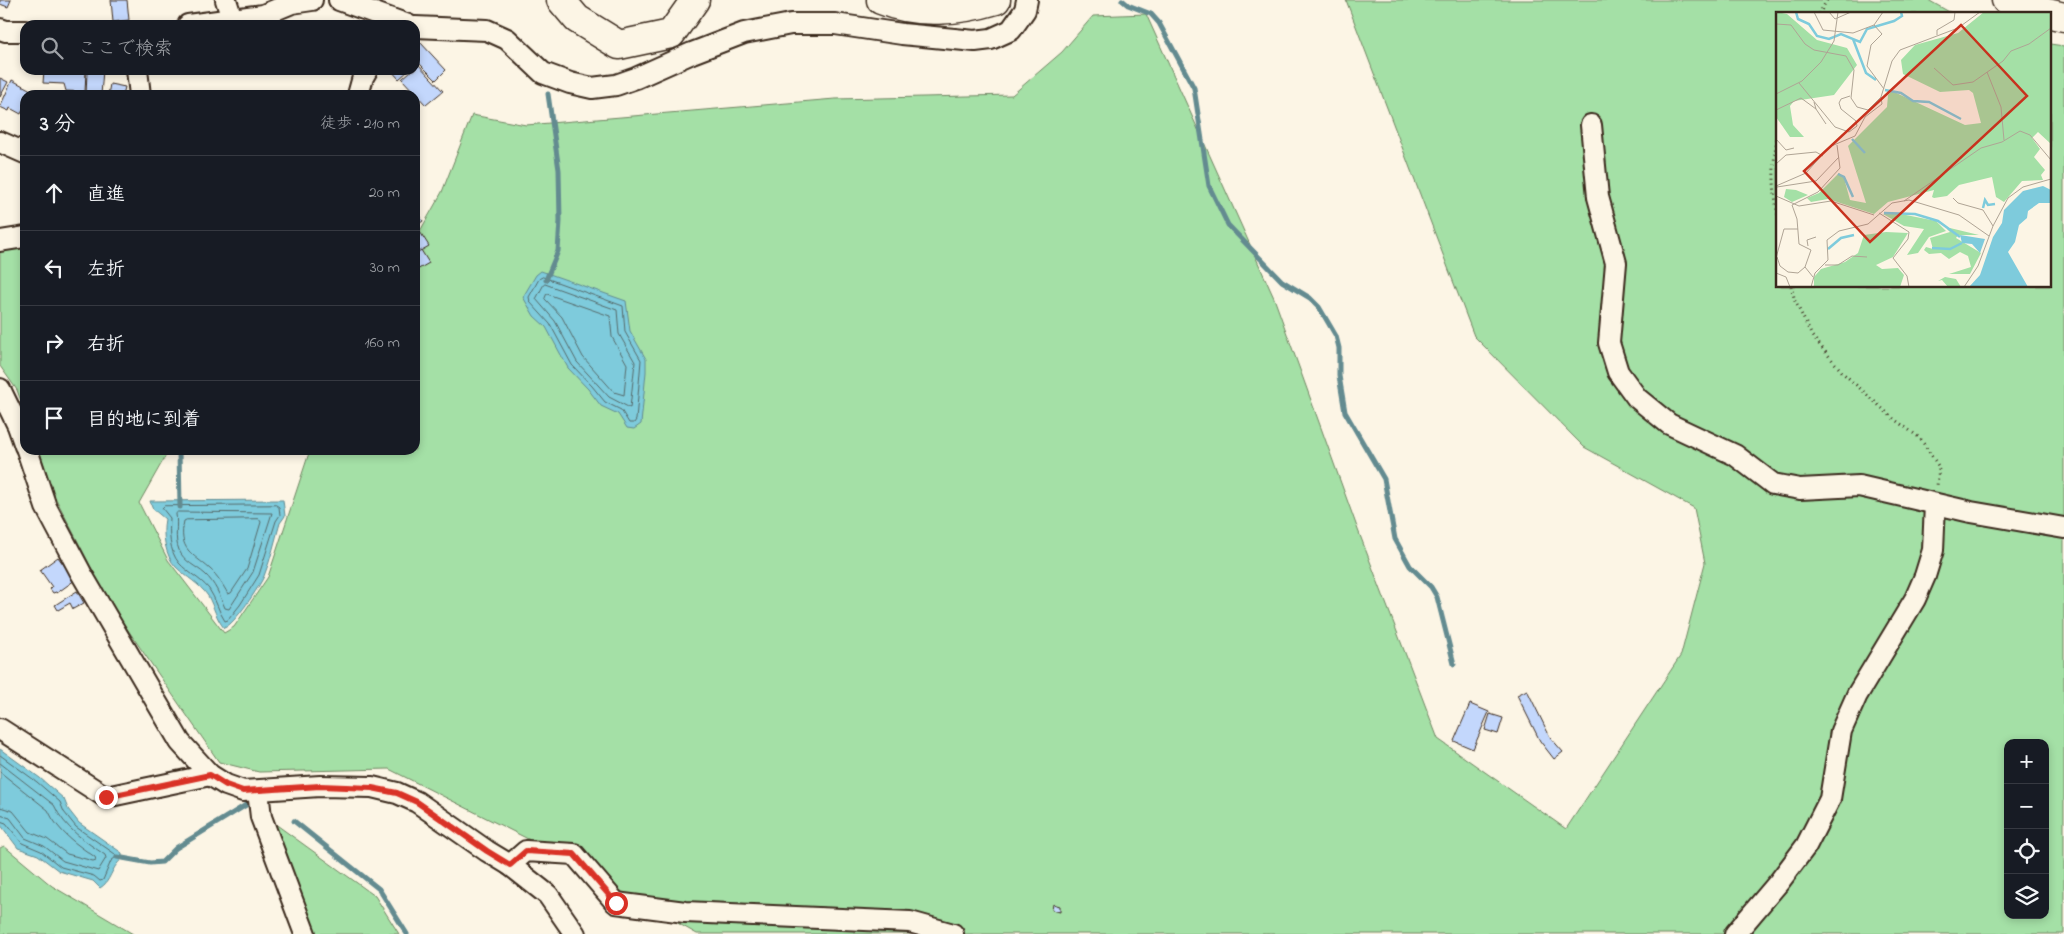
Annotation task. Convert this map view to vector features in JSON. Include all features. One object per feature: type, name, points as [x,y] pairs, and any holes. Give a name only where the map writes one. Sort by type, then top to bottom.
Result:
[{"type":"street","points":[[226,0],[232,19]]},
{"type":"street","points":[[225,20],[263,15],[292,3],[312,0]]},
{"type":"street","points":[[339,0],[394,20]]},
{"type":"street","points":[[561,0],[577,19],[619,44],[671,34],[695,0]]},
{"type":"street","points":[[881,0],[919,8],[946,10],[980,5],[996,0]]},
{"type":"street","points":[[420,27],[487,30],[507,39],[543,73],[570,83],[592,88],[616,85],[636,78],[692,53],[744,33],[791,24],[835,24],[902,34],[975,41],[991,39],[1011,30],[1025,10],[1027,0]]},
{"type":"street","points":[[2006,0],[2025,8],[2042,12]]},
{"type":"street","points":[[0,29],[20,31]]},
{"type":"street","points":[[138,75],[139,90]]},
{"type":"street","points":[[359,90],[364,75]]},
{"type":"street","points":[[1591,125],[1598,197],[1616,263],[1609,343],[1618,372],[1636,398],[1669,424],[1735,455],[1773,484],[1800,489],[1860,486],[1935,504],[2064,528]]},
{"type":"street","points":[[0,142],[20,151]]},
{"type":"street","points":[[0,241],[20,239]]},
{"type":"street","points":[[0,389],[20,432]]},
{"type":"street","points":[[28,455],[46,507],[81,573],[180,742],[210,775],[226,785],[243,791],[320,786],[372,788],[397,793],[417,802],[510,865],[548,895],[575,934]]},
{"type":"street","points":[[1735,934],[1779,882],[1806,846],[1830,799],[1842,731],[1856,695],[1915,599],[1924,576],[1933,550],[1935,504]]},
{"type":"street","points":[[0,729],[106,797],[210,775]]},
{"type":"street","points":[[258,791],[261,817],[305,934]]},
{"type":"street","points":[[510,865],[526,851],[574,854],[616,903],[685,912],[910,922],[953,934]]},
{"type":"path","points":[[1820,12],[1827,0]]},
{"type":"path","points":[[1776,141],[1773,189],[1776,205]]},
{"type":"path","points":[[1792,288],[1795,301],[1812,336],[1844,374],[1894,419],[1920,438],[1939,467],[1935,504]]},
{"type":"green space","points":[[1346,0],[1928,0],[1949,12],[1776,12],[1776,288],[2052,288],[2052,44],[2064,46],[2064,934],[697,934],[538,844],[389,769],[259,772],[219,762],[110,604],[56,499],[41,455],[166,455],[139,503],[168,560],[224,633],[234,627],[268,577],[308,455],[420,455],[420,231],[442,192],[472,115],[526,125],[835,99],[1012,95],[1062,52],[1093,16],[1146,14],[1274,298],[1358,530],[1438,739],[1566,829],[1681,655],[1705,563],[1694,508],[1584,447],[1474,336]]},
{"type":"green space","points":[[20,248],[20,398],[17,390],[0,366],[0,251]]},
{"type":"green space","points":[[274,823],[375,896],[399,934],[315,934]]},
{"type":"green space","points":[[4,846],[52,886],[133,934],[0,934],[0,848]]},
{"type":"water","points":[[541,271],[626,301],[630,331],[646,359],[641,424],[634,429],[627,428],[618,414],[601,406],[568,368],[546,327],[534,316],[523,297],[536,275]]},
{"type":"water","points":[[283,500],[285,516],[280,523],[264,576],[240,613],[224,628],[208,596],[197,584],[176,567],[169,557],[165,544],[165,519],[153,509],[150,501]]},
{"type":"water","points":[[0,749],[40,778],[64,799],[68,809],[79,823],[122,853],[122,859],[100,888],[93,881],[59,871],[38,855],[18,848],[0,824]]},
{"type":"building","points":[[0,0],[11,0],[8,7],[0,4]]},
{"type":"building","points":[[111,0],[127,0],[129,20],[113,20]]},
{"type":"building","points":[[420,42],[446,70],[436,80],[420,64]]},
{"type":"building","points":[[420,66],[443,91],[426,105],[420,98],[420,90],[412,90],[402,79],[406,75],[420,75]]},
{"type":"building","points":[[44,75],[86,75],[85,90],[66,90],[64,84],[43,83]]},
{"type":"building","points":[[87,75],[103,75],[101,90],[86,90]]},
{"type":"building","points":[[395,75],[403,75],[399,79]]},
{"type":"building","points":[[0,78],[8,82],[0,97]]},
{"type":"building","points":[[12,80],[31,90],[20,90],[20,113],[10,108],[9,111],[0,107]]},
{"type":"building","points":[[110,84],[125,87],[124,90],[109,90]]},
{"type":"building","points":[[420,232],[429,246],[420,251]]},
{"type":"building","points":[[420,251],[429,263],[420,268]]},
{"type":"building","points":[[58,557],[75,580],[57,593],[53,593],[50,589],[52,587],[40,570]]},
{"type":"building","points":[[77,591],[84,603],[73,609],[70,603],[58,610],[55,605]]},
{"type":"building","points":[[1527,690],[1550,737],[1563,752],[1554,759],[1540,741],[1517,695]]},
{"type":"building","points":[[1470,704],[1489,712],[1473,749],[1454,741]]},
{"type":"building","points":[[1490,714],[1503,718],[1498,734],[1485,730]]},
{"type":"building","points":[[1053,904],[1060,906],[1060,912],[1052,910]]},
{"type":"waterway","points":[[1122,0],[1128,5],[1151,14],[1159,23],[1194,88],[1209,186],[1228,225],[1282,281],[1310,298],[1319,307],[1336,336],[1339,348],[1339,376],[1345,412],[1384,479],[1395,539],[1410,566],[1431,587],[1437,597],[1454,664]]},
{"type":"waterway","points":[[546,280],[558,251],[560,221],[559,170],[548,94]]},
{"type":"waterway","points":[[179,455],[180,507]]},
{"type":"waterway","points":[[117,857],[150,863],[162,862],[176,848],[246,805]]},
{"type":"waterway","points":[[294,821],[379,889],[407,934]]},
{"type":"route","points":[[106,797],[210,775],[226,785],[243,791],[320,786],[372,788],[397,793],[417,802],[510,865],[526,851],[574,854],[616,903]]}]
